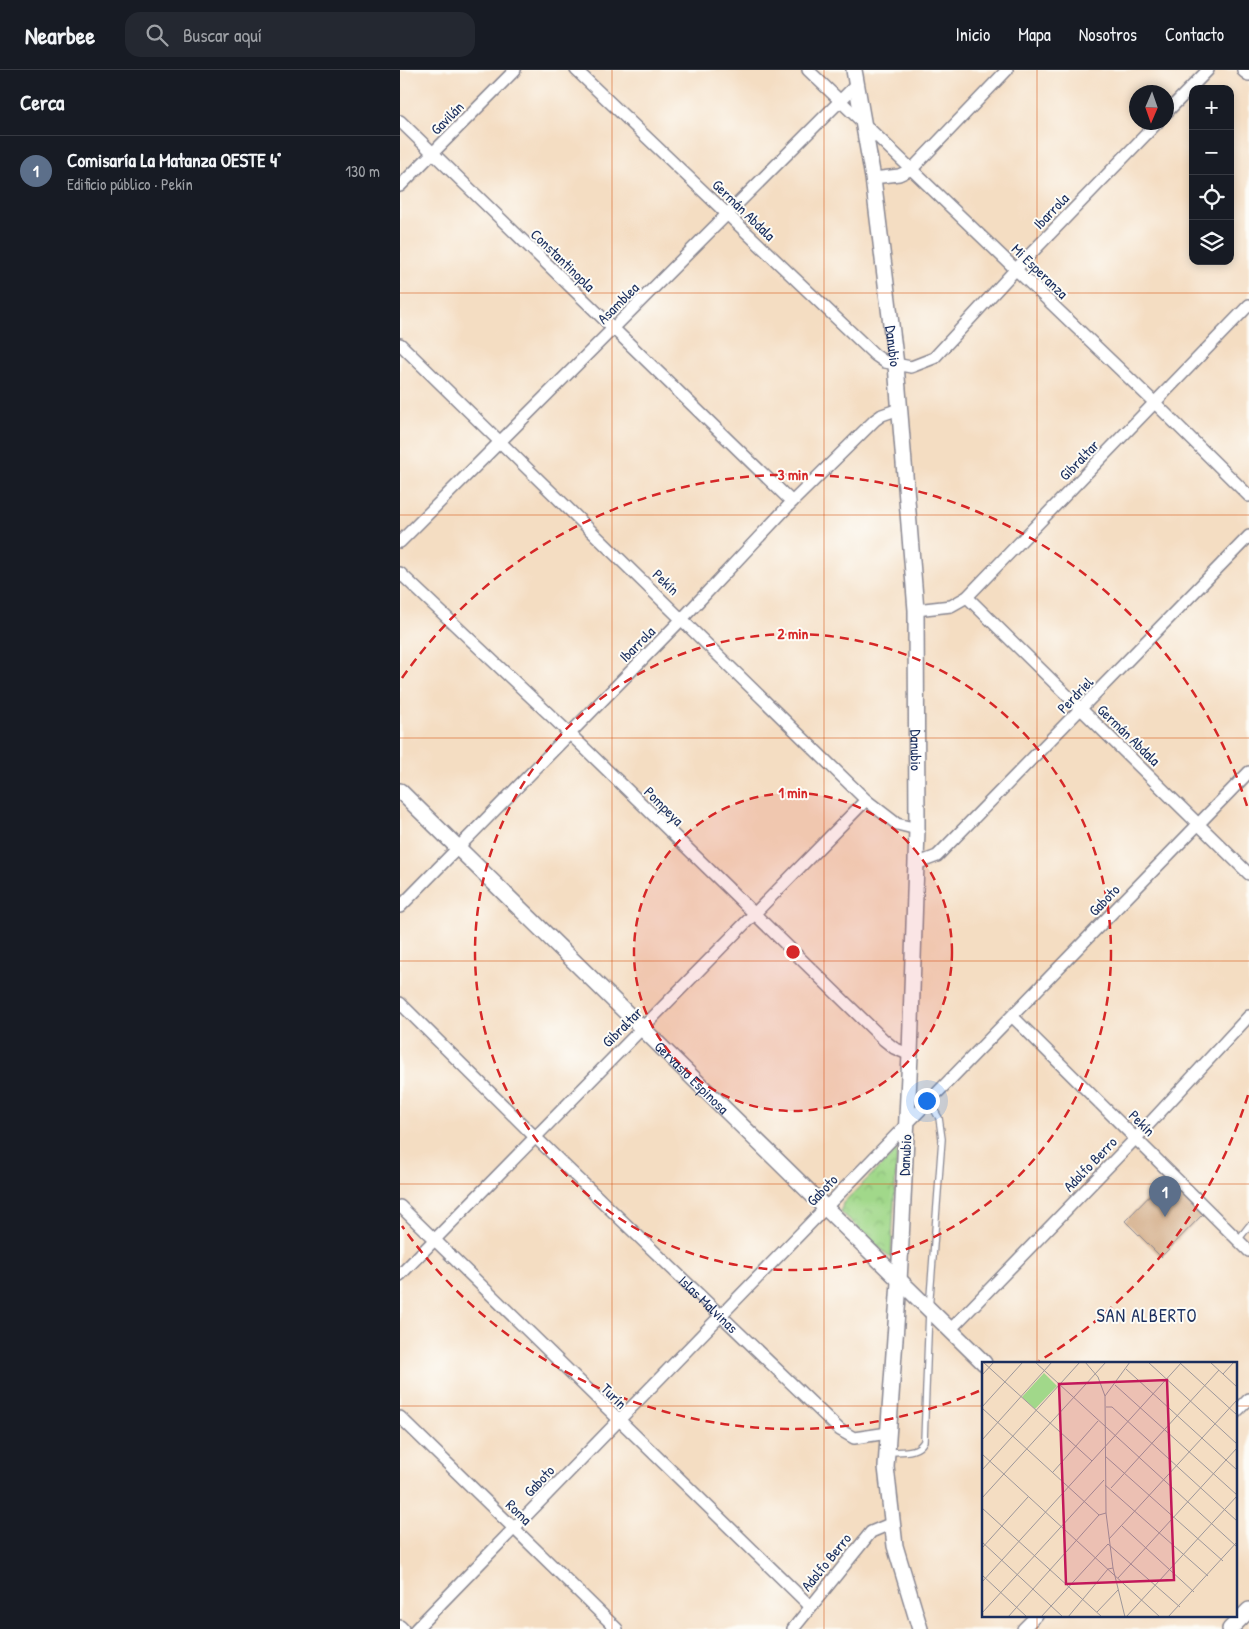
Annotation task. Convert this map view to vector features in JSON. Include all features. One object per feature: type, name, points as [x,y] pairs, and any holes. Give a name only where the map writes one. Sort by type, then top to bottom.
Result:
[{"type":"street","name":"Gavilán","points":[[400,186],[515,70]]},
{"type":"street","name":"Germán Abdala","points":[[576,70],[875,355],[896,365]]},
{"type":"street","name":"Mi Esperanza","points":[[808,70],[1156,403],[1249,496]]},
{"type":"street","points":[[873,178],[899,175],[912,170],[1007,70]]},
{"type":"street","points":[[1174,105],[1208,70]]},
{"type":"street","points":[[1246,70],[1249,73]]},
{"type":"street","name":"Asamblea","points":[[400,542],[502,442],[727,214],[838,100],[856,77]]},
{"type":"street","name":"Danubio","points":[[856,77],[873,178],[896,365],[916,610],[917,829],[910,1055],[899,1282],[888,1433]]},
{"type":"street","name":"Constantinopla","points":[[400,121],[792,502]]},
{"type":"street","name":"Ibarrola","points":[[896,365],[911,367],[934,358],[1016,269],[1150,130]]},
{"type":"street","name":"Gibraltar","points":[[916,610],[945,608],[967,598],[1249,305]]},
{"type":"street","name":"Pekín","points":[[400,344],[866,800],[897,824],[917,829]]},
{"type":"street","name":"Ibarrola","points":[[400,907],[682,619],[792,502],[875,420],[882,415],[899,409]]},
{"type":"street","name":"Perdriel","points":[[916,864],[937,856],[1082,710],[1249,536]]},
{"type":"street","name":"Pompeya","points":[[400,573],[569,733],[752,914],[884,1040],[894,1048],[910,1055]]},
{"type":"street","name":"Germán Abdala","points":[[967,598],[1249,874]]},
{"type":"street","name":"Gaboto","points":[[416,1629],[617,1420],[1013,1017],[1249,772]]},
{"type":"street","name":"Gervasio Espinosa","points":[[400,791],[826,1208],[899,1282],[983,1362]]},
{"type":"street","name":"Gibraltar","points":[[400,1275],[534,1136],[642,1029],[752,914],[866,800]]},
{"type":"street","name":"Islas Malvinas","points":[[400,1002],[534,1136],[848,1436],[854,1438],[888,1433]]},
{"type":"street","name":"Adolfo Berro","points":[[950,1330],[1136,1138],[1249,1016]]},
{"type":"street","name":"Pekín","points":[[1013,1017],[1249,1251]]},
{"type":"street","name":"Turín","points":[[400,1206],[617,1420],[810,1606]]},
{"type":"street","points":[[1236,1412],[1249,1399]]},
{"type":"street","name":"Roma","points":[[400,1417],[617,1629]]},
{"type":"street","points":[[888,1433],[890,1524],[905,1585],[920,1629]]},
{"type":"street","name":"Adolfo Berro","points":[[793,1629],[871,1532],[890,1524]]},
{"type":"street","points":[[1230,1629],[1244,1614]]},
{"type":"street","points":[[1023,1629],[1036,1616]]},
{"type":"street","points":[[400,1626],[403,1629]]},
{"type":"lane","points":[[887,1452],[916,1450],[921,1447],[924,1441],[929,1310],[942,1139],[939,1118],[929,1101]]},
{"type":"lane","points":[[1238,1240],[1249,1226]]},
{"type":"green space","points":[[897,1150],[891,1258],[841,1212],[843,1203]]},
{"type":"building","points":[[1169,1176],[1205,1212],[1161,1257],[1125,1221]]},
{"type":"place","name":"Comisaría La Matanza OESTE 4°","points":[[1165,1217]]},
{"type":"district","name":"SAN ALBERTO","points":[[1147,1315]]}]
